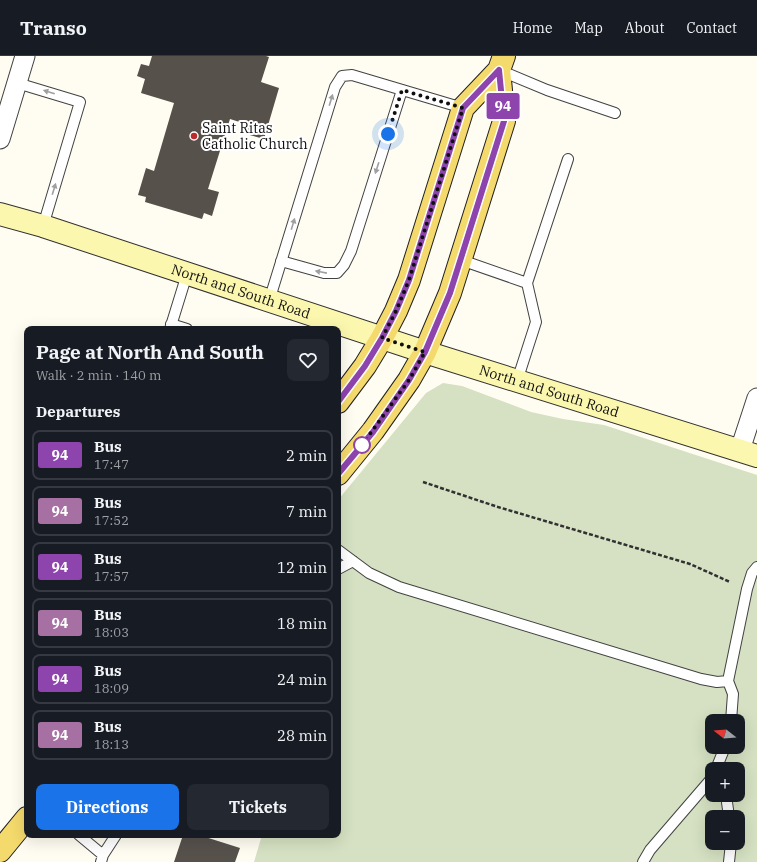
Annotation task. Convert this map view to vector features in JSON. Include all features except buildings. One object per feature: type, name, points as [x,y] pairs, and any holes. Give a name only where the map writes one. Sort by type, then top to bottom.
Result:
[{"type":"main road","points":[[341,398],[365,366],[396,311],[409,280],[463,108],[502,63]]},
{"type":"main road","points":[[341,470],[373,432],[409,380],[425,352],[450,293],[504,121],[502,63]]},
{"type":"main road","points":[[0,851],[24,822]]},
{"type":"street","points":[[0,139],[25,56]]},
{"type":"street","name":"North and South Road","points":[[0,214],[43,226],[425,352],[749,453]]},
{"type":"street","points":[[749,453],[757,398]]},
{"type":"lane","points":[[502,63],[547,90],[615,113]]},
{"type":"lane","points":[[270,301],[335,87],[342,76],[352,75],[463,108]]},
{"type":"lane","points":[[17,83],[80,102],[43,226]]},
{"type":"lane","points":[[281,262],[324,273],[337,273],[344,265],[351,251],[402,90]]},
{"type":"lane","points":[[517,381],[536,322],[527,283],[568,159]]},
{"type":"lane","points":[[461,260],[527,283]]},
{"type":"lane","points":[[171,326],[187,274]]},
{"type":"lane","points":[[341,552],[369,572],[399,587],[701,679],[717,682],[728,681]]},
{"type":"lane","points":[[341,567],[353,561]]},
{"type":"lane","points":[[732,714],[734,694],[728,681],[747,589],[752,573],[757,567]]},
{"type":"lane","points":[[643,862],[650,850],[705,786]]},
{"type":"lane","points":[[82,838],[102,858],[114,838]]},
{"type":"lane","points":[[729,862],[730,850]]},
{"type":"path","points":[[423,482],[498,507],[690,564],[747,589]]},
{"type":"green space","points":[[443,383],[462,386],[531,412],[563,419],[604,425],[757,475],[757,862],[254,862],[261,838],[341,838],[341,496],[426,393]]},
{"type":"bus line","name":"94","points":[[341,398],[365,366],[396,311],[409,280],[463,108],[499,70],[504,121],[450,293],[432,338],[409,380],[373,432],[341,470]]},
{"type":"place","name":"Saint Ritas Catholic Church","points":[[194,136]]},
{"type":"route","points":[[362,445],[373,432],[409,380],[425,352],[382,338],[396,311],[409,280],[463,108],[402,90],[388,134]]}]
